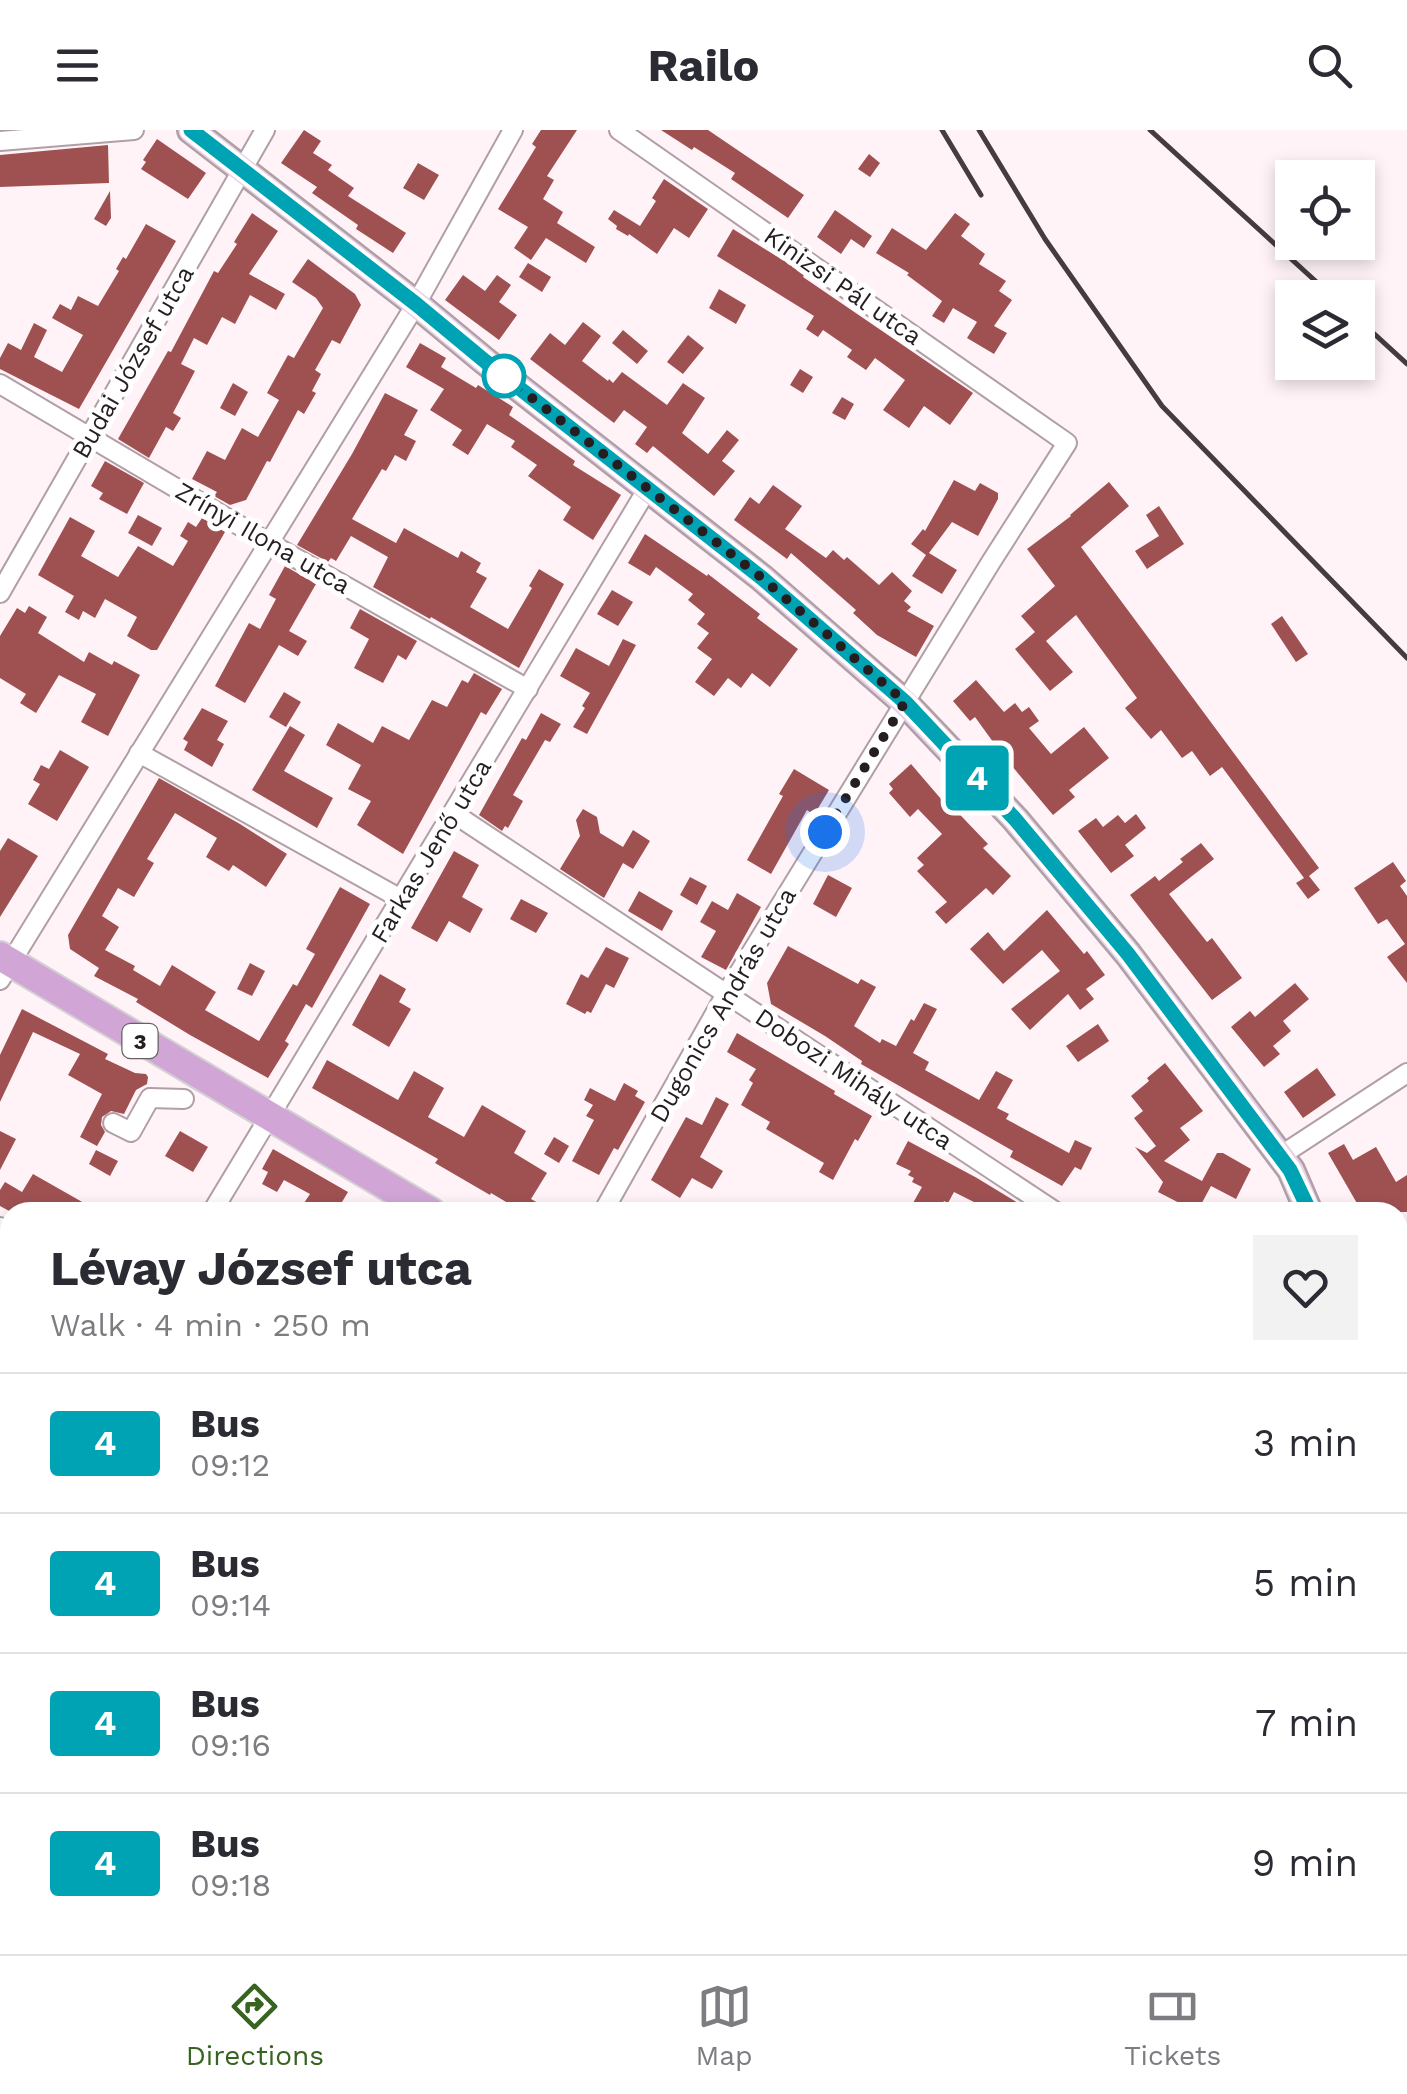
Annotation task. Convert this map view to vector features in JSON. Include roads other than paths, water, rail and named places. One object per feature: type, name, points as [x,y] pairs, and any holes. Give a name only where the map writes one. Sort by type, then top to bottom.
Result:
[{"type":"main road","name":"3","points":[[3,966],[271,1116],[414,1202]]},
{"type":"street","points":[[0,141],[134,130]]},
{"type":"street","points":[[191,130],[762,578],[905,702],[1015,819],[1128,954],[1280,1156],[1305,1202]]},
{"type":"street","name":"Budai József utca","points":[[0,593],[265,130]]},
{"type":"street","points":[[3,966],[416,304],[513,130]]},
{"type":"street","name":"Kinizsi Pál utca","points":[[619,130],[1068,443]]},
{"type":"street","name":"Zrínyi Ilona utca","points":[[0,384],[269,543],[528,689]]},
{"type":"street","name":"Dugonics András utca","points":[[609,1202],[726,994],[990,562],[1068,443]]},
{"type":"street","name":"Farkas Jenő utca","points":[[218,1202],[648,488]]},
{"type":"street","points":[[139,753],[401,899]]},
{"type":"street","name":"Dobozi Mihály utca","points":[[453,813],[1041,1202]]},
{"type":"street","points":[[1280,1156],[1407,1072]]},
{"type":"street","points":[[113,1123],[131,1132],[154,1095],[184,1099]]},
{"type":"railway","points":[[942,130],[981,195]]},
{"type":"railway","points":[[979,130],[1045,239],[1162,406],[1407,658]]},
{"type":"railway","points":[[1150,130],[1314,280]]},
{"type":"railway","points":[[1375,335],[1407,364]]}]
